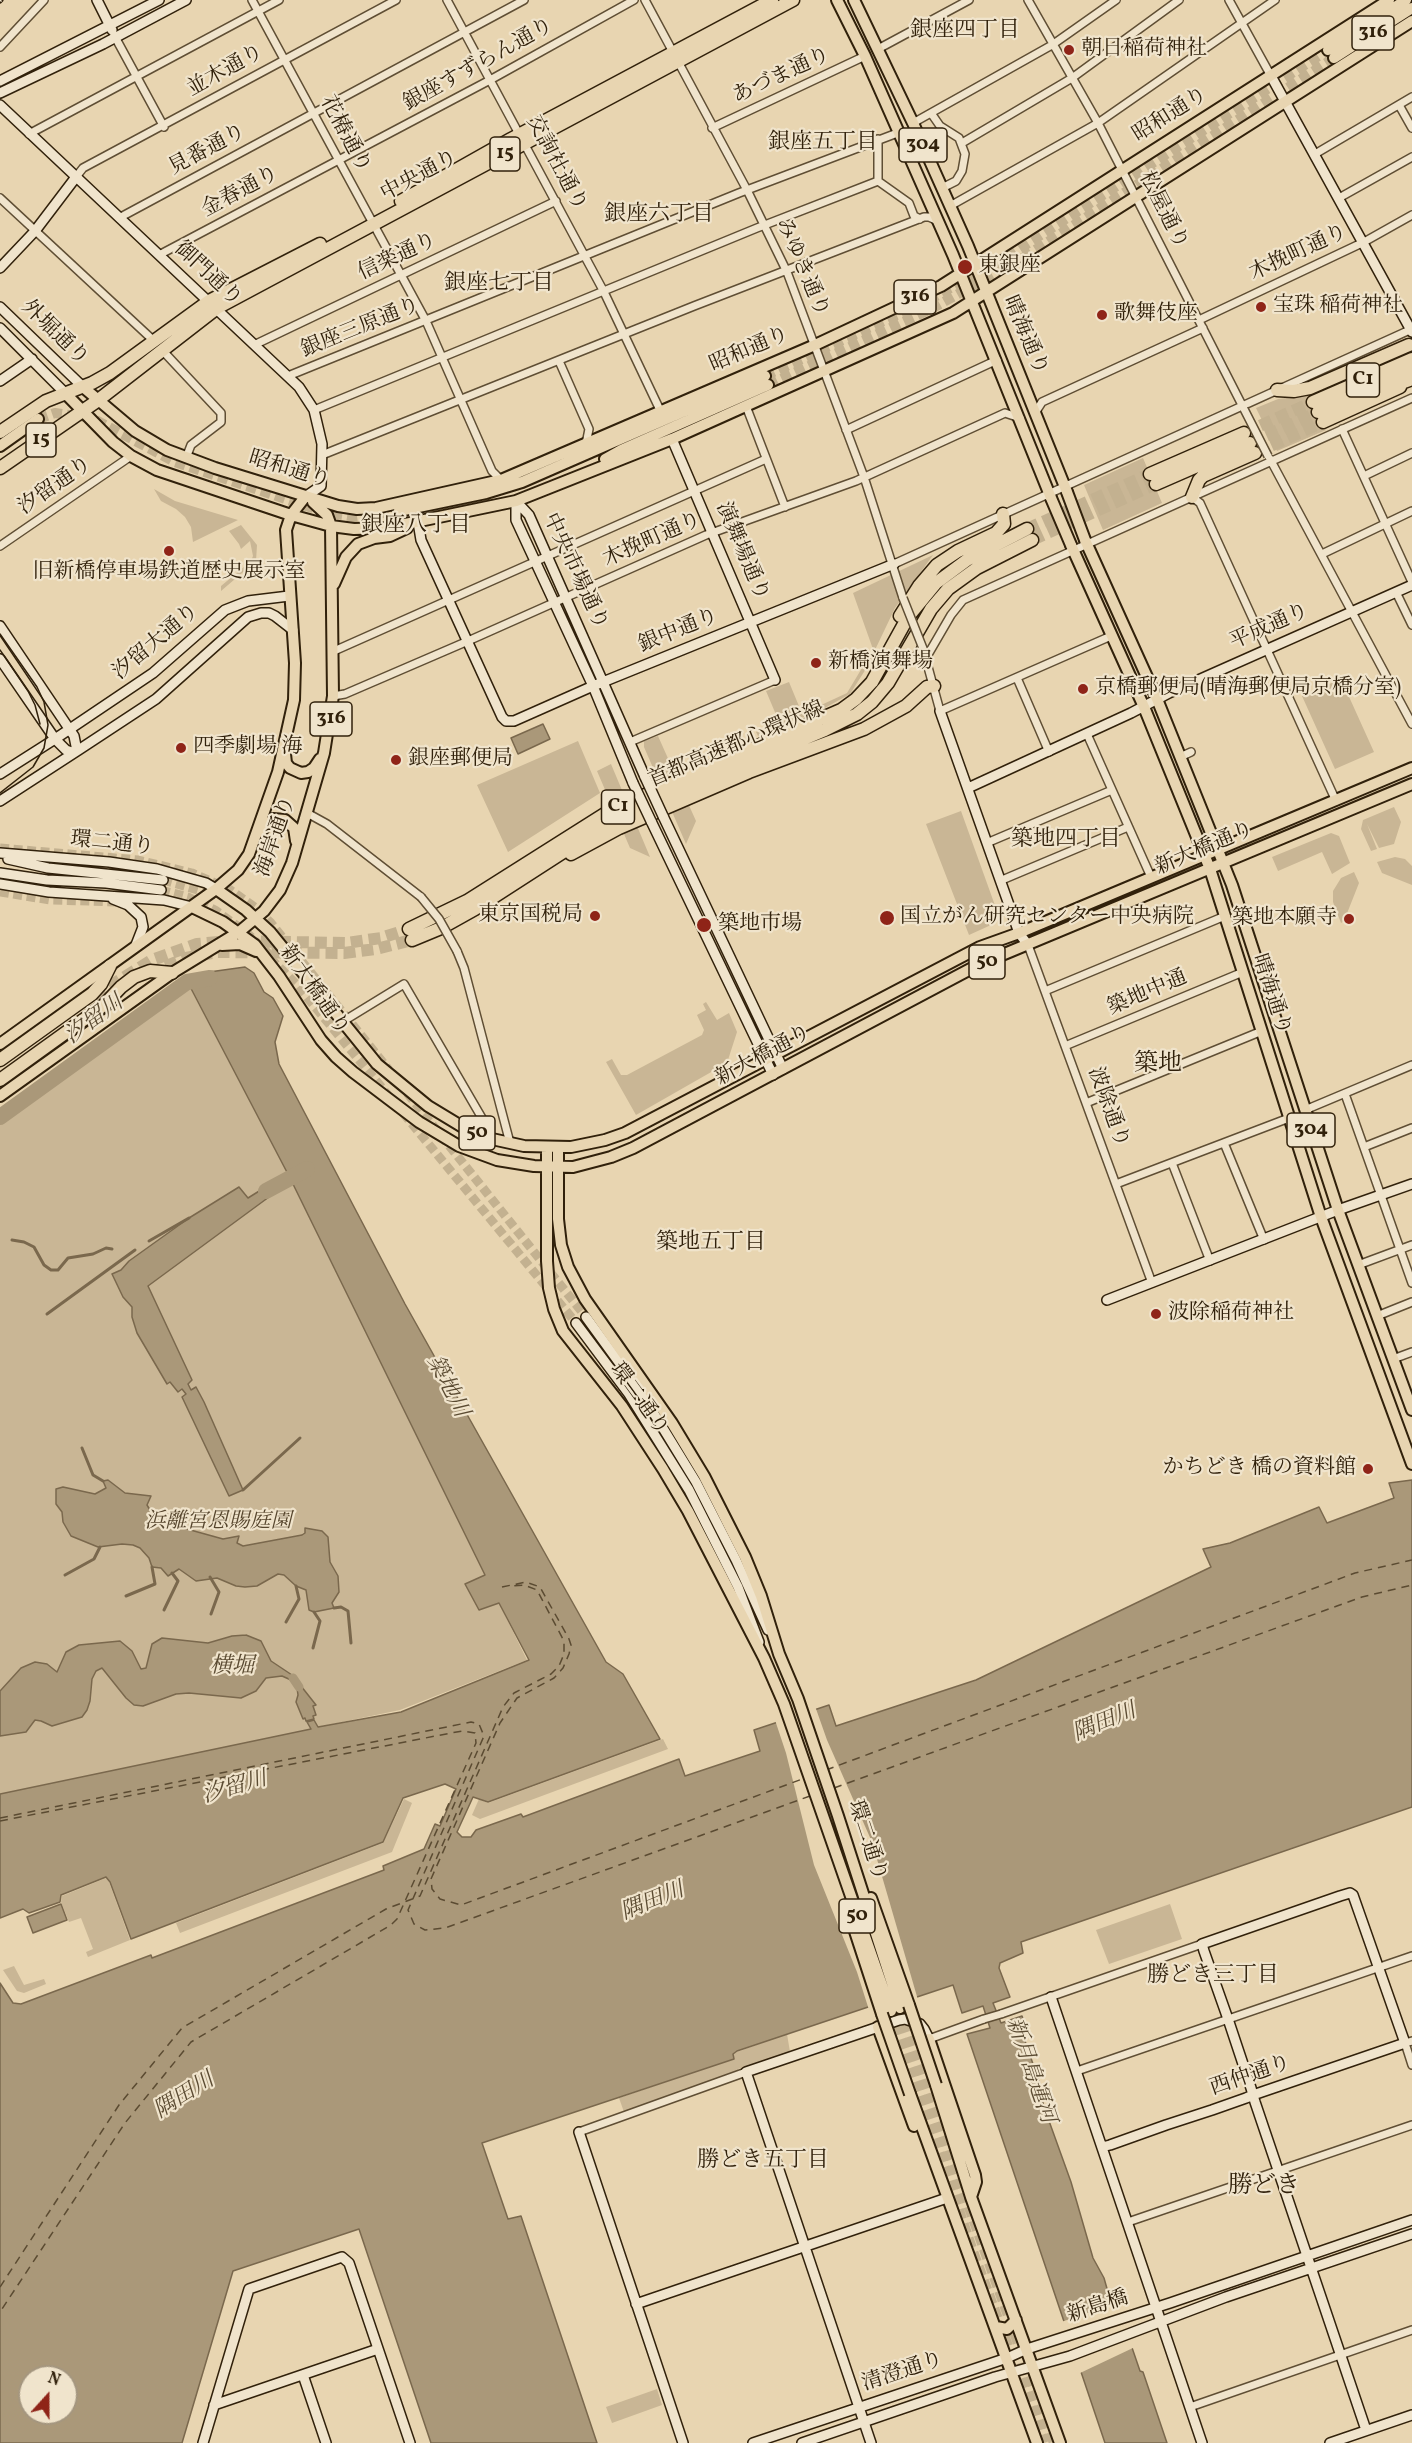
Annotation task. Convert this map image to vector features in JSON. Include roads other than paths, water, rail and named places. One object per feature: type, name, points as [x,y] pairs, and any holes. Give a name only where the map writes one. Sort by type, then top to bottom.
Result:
[{"type":"highway","name":"中央通り","points":[[81,411],[97,401],[158,346],[213,305],[372,222],[675,57],[772,0]]},
{"type":"highway","name":"中央通り","points":[[675,57],[793,0]]},
{"type":"highway","points":[[1277,390],[1294,391],[1310,388],[1409,345]]},
{"type":"highway","name":"中央通り","points":[[65,393],[83,387],[158,346]]},
{"type":"highway","name":"C1","points":[[1318,412],[1412,359]]},
{"type":"highway","points":[[1318,412],[1412,369]]},
{"type":"highway","points":[[1318,412],[1412,380]]},
{"type":"highway","name":"15","points":[[0,432],[46,401],[65,393]]},
{"type":"highway","name":"15","points":[[0,468],[81,411]]},
{"type":"highway","points":[[1153,479],[1249,443],[1198,480],[1192,497]]},
{"type":"highway","points":[[876,676],[900,616],[919,586],[947,557],[999,530],[1004,524],[1003,514]]},
{"type":"highway","name":"首都高速都心環状線","points":[[1030,534],[948,589],[931,609],[888,683],[872,702],[857,714],[825,730],[616,818],[458,919],[411,934],[611,810],[841,710],[862,694],[876,676],[908,617],[936,583],[967,560],[1030,534]]},
{"type":"highway","points":[[523,879],[630,824],[749,772],[864,729],[906,706],[927,687],[934,686]]},
{"type":"highway","points":[[0,1078],[92,1001],[110,966]]},
{"type":"highway","points":[[0,1078],[108,1001],[127,982],[150,971],[172,973]]},
{"type":"highway","points":[[0,1062],[92,1001]]},
{"type":"main road","name":"晴海通り","points":[[837,0],[900,132],[973,301]]},
{"type":"main road","name":"晴海通り","points":[[854,0],[950,206],[1066,489]]},
{"type":"main road","name":"昭和通り","points":[[83,387],[97,401],[150,441],[186,458],[338,506],[357,509],[376,508],[501,480],[815,345],[940,286],[1389,0]]},
{"type":"main road","name":"316","points":[[1406,0],[1331,54],[1412,8]]},
{"type":"main road","name":"昭和通り","points":[[65,393],[81,411],[131,456],[157,470],[331,526],[370,529],[418,522],[516,501],[672,439],[953,313],[1412,21]]},
{"type":"main road","name":"304","points":[[973,301],[997,360]]},
{"type":"main road","name":"晴海通り","points":[[997,360],[1050,495]]},
{"type":"main road","name":"昭和通り","points":[[584,473],[621,450],[767,381],[617,441]]},
{"type":"main road","points":[[0,446],[38,419]]},
{"type":"main road","name":"316","points":[[568,452],[617,441]]},
{"type":"main road","name":"316","points":[[399,511],[504,488],[617,441]]},
{"type":"main road","name":"304","points":[[1066,489],[1086,542]]},
{"type":"main road","name":"304","points":[[1050,495],[1072,548]]},
{"type":"main road","name":"316","points":[[291,515],[305,497],[319,506],[327,515],[331,526]]},
{"type":"main road","name":"316","points":[[264,506],[280,520],[286,530]]},
{"type":"main road","name":"海岸通り","points":[[0,1044],[192,907],[243,864],[256,837],[270,798],[293,709],[295,682],[286,530],[291,515]]},
{"type":"main road","points":[[332,594],[340,567],[358,544],[374,538],[390,536],[418,522]]},
{"type":"main road","name":"海岸通り","points":[[0,1096],[172,973],[239,932],[256,919],[280,890],[296,849],[324,753],[333,696],[331,526]]},
{"type":"main road","name":"晴海通り","points":[[1086,542],[1157,699],[1223,864],[1338,1210],[1412,1409]]},
{"type":"main road","name":"晴海通り","points":[[1072,548],[1144,707],[1210,869],[1321,1217],[1412,1464]]},
{"type":"main road","points":[[285,743],[286,763],[296,771],[308,772],[318,764],[324,753]]},
{"type":"main road","name":"新大橋通り","points":[[216,889],[256,919],[299,966],[377,1064],[411,1094],[444,1117],[492,1138],[510,1143],[552,1148],[586,1145],[625,1133],[980,947],[1019,933],[1412,768]]},
{"type":"main road","name":"新大橋通り","points":[[192,907],[214,916],[239,932],[266,958],[308,1021],[336,1057],[419,1122],[459,1146],[478,1154],[518,1164],[552,1167],[590,1163],[633,1148],[978,965],[1412,784]]},
{"type":"main road","points":[[256,837],[269,822],[280,818],[294,828],[296,849]]},
{"type":"main road","name":"50","points":[[214,946],[240,944],[266,958]]},
{"type":"main road","name":"環二通り","points":[[552,1148],[548,1276],[551,1299],[559,1321],[578,1352],[622,1406],[663,1469],[698,1528],[764,1658],[784,1704],[823,1820],[895,2009],[838,1816],[754,1578],[704,1476],[655,1396],[572,1278],[564,1257],[559,1233],[552,1167]]},
{"type":"main road","name":"50","points":[[838,1816],[886,1936],[971,2197],[1060,2443]]},
{"type":"main road","name":"50","points":[[823,1820],[858,1944],[1037,2443]]},
{"type":"main road","points":[[878,2027],[908,2112],[956,2231],[969,2256]]},
{"type":"main road","points":[[928,2039],[975,2175],[976,2182],[971,2197]]},
{"type":"main road","points":[[996,2327],[1007,2329],[1016,2320]]},
{"type":"street","points":[[0,48],[44,0]]},
{"type":"street","points":[[97,0],[164,127]]},
{"type":"street","points":[[0,93],[112,32],[159,0]]},
{"type":"street","points":[[0,81],[186,0]]},
{"type":"street","name":"花椿通り","points":[[252,0],[426,321],[492,471],[501,480]]},
{"type":"street","points":[[29,134],[279,0]]},
{"type":"street","name":"並木通り","points":[[76,177],[83,168],[164,127],[285,58],[396,0]]},
{"type":"street","name":"交詢社通り","points":[[447,0],[585,255],[660,410]]},
{"type":"street","name":"見番通り","points":[[119,218],[524,0]]},
{"type":"street","name":"銀座すずらん通り","points":[[339,161],[634,0]]},
{"type":"street","name":"みゆき通り","points":[[645,0],[747,190],[787,272],[826,370],[864,477],[894,564],[903,598],[925,655],[940,711]]},
{"type":"street","points":[[878,49],[969,0]]},
{"type":"street","name":"松屋通り","points":[[1028,0],[1098,123],[1270,459],[1412,724]]},
{"type":"street","points":[[913,123],[1052,45],[1116,0]]},
{"type":"street","points":[[962,143],[1072,78],[1179,0]]},
{"type":"street","points":[[1229,0],[1412,330]]},
{"type":"street","points":[[950,206],[1098,123],[1275,0]]},
{"type":"street","name":"あづま通り","points":[[712,128],[865,56]]},
{"type":"street","points":[[1315,154],[1412,97]]},
{"type":"street","name":"御門通り","points":[[0,105],[299,387],[314,411],[321,434],[321,486],[305,497]]},
{"type":"street","points":[[1399,105],[1412,128]]},
{"type":"street","points":[[931,113],[940,126],[962,143],[965,154],[962,171],[956,181],[942,188]]},
{"type":"street","name":"銀座三原通り","points":[[288,376],[747,190],[900,132]]},
{"type":"street","points":[[878,139],[878,181]]},
{"type":"street","points":[[1339,198],[1412,157]]},
{"type":"street","name":"金春通り","points":[[159,255],[339,161]]},
{"type":"street","points":[[0,268],[35,231],[76,177]]},
{"type":"street","points":[[878,181],[909,203],[914,216],[920,219]]},
{"type":"street","points":[[314,411],[764,225],[878,181]]},
{"type":"street","points":[[0,198],[158,346],[221,413],[221,422],[191,445],[186,458]]},
{"type":"street","name":"信楽通り","points":[[254,345],[556,201]]},
{"type":"street","name":"木挽町通り","points":[[1199,320],[1364,242],[1412,215]]},
{"type":"street","points":[[322,455],[920,219],[929,217],[938,221]]},
{"type":"street","name":"外堀通り","points":[[0,307],[83,387]]},
{"type":"street","name":"外堀通り","points":[[0,328],[65,393]]},
{"type":"street","points":[[1035,413],[1042,402],[1203,328]]},
{"type":"street","name":"銀中通り","points":[[418,522],[421,540],[502,717],[506,721],[514,721],[593,686],[894,564],[1003,514],[1066,489],[1277,390],[1412,330]]},
{"type":"street","points":[[0,381],[32,358]]},
{"type":"street","points":[[846,429],[997,360]]},
{"type":"street","points":[[559,361],[590,429],[586,444]]},
{"type":"street","points":[[925,655],[963,600],[1072,548],[1412,398]]},
{"type":"street","points":[[746,406],[785,507]]},
{"type":"street","name":"木挽町通り","points":[[333,696],[345,694],[713,533],[864,477],[1005,413],[1020,417]]},
{"type":"street","points":[[1342,429],[1412,584]]},
{"type":"street","name":"演舞場通り","points":[[672,439],[775,680]]},
{"type":"street","points":[[1364,476],[1412,453]]},
{"type":"street","name":"汐留通り","points":[[0,546],[131,456]]},
{"type":"street","points":[[334,651],[766,459]]},
{"type":"street","points":[[1192,497],[1200,503],[1336,801]]},
{"type":"street","name":"中央市場通り","points":[[516,501],[529,515],[548,555],[770,1057]]},
{"type":"street","name":"中央市場通り","points":[[516,501],[516,520],[593,686],[633,783],[770,1057]]},
{"type":"street","points":[[1322,554],[1412,511]]},
{"type":"street","name":"平成通り","points":[[968,788],[1049,752],[1157,699],[1412,584]]},
{"type":"street","points":[[1396,592],[1412,625]]},
{"type":"street","name":"汐留大通り","points":[[0,774],[127,693],[225,610],[248,601],[289,596]]},
{"type":"street","name":"汐留大通り","points":[[0,801],[156,699],[249,617],[268,613],[292,630]]},
{"type":"street","points":[[0,626],[70,729],[74,736],[76,752],[66,750],[55,739],[0,659]]},
{"type":"street","points":[[1028,945],[1019,933],[940,711],[1111,636]]},
{"type":"street","points":[[1017,678],[1049,752]]},
{"type":"street","points":[[630,742],[775,680]]},
{"type":"street","points":[[1087,734],[1151,877]]},
{"type":"street","points":[[1180,757],[1191,752]]},
{"type":"street","points":[[988,842],[1112,790]]},
{"type":"street","points":[[307,813],[327,824],[421,897],[439,920],[458,951],[464,968],[510,1143]]},
{"type":"street","points":[[1002,880],[1128,827]]},
{"type":"street","points":[[0,855],[48,868],[162,885],[47,880],[0,873]]},
{"type":"street","name":"環二通り","points":[[0,855],[109,862],[157,869],[206,883],[216,889]]},
{"type":"street","points":[[0,884],[49,892],[164,900],[192,907]]},
{"type":"street","points":[[105,896],[128,905],[141,917],[142,934],[131,951]]},
{"type":"street","points":[[1045,991],[1225,916]]},
{"type":"street","name":"波除通り","points":[[1028,945],[1152,1283]]},
{"type":"street","name":"築地中通","points":[[1065,1046],[1243,972]]},
{"type":"street","points":[[342,1022],[404,984],[492,1138]]},
{"type":"street","points":[[1086,1103],[1262,1031]]},
{"type":"street","points":[[770,1057],[778,1072]]},
{"type":"street","points":[[1305,1110],[1412,1065]]},
{"type":"street","points":[[1345,1094],[1412,1283]]},
{"type":"street","points":[[1116,1184],[1289,1118]]},
{"type":"street","points":[[1364,1147],[1412,1128]]},
{"type":"street","points":[[1224,1143],[1264,1240]]},
{"type":"street","points":[[1172,1163],[1210,1261]]},
{"type":"street","points":[[1107,1300],[1338,1210],[1412,1184]]},
{"type":"street","points":[[1358,1265],[1412,1245]]},
{"type":"street","points":[[1377,1316],[1412,1302]]},
{"type":"street","name":"環二通り","points":[[586,1317],[642,1394],[696,1482],[722,1530],[779,1654]]},
{"type":"street","name":"環二通り","points":[[576,1323],[629,1394],[688,1490],[738,1587],[764,1658]]},
{"type":"street","points":[[1393,1359],[1412,1352]]},
{"type":"street","points":[[1391,1410],[1412,1409]]},
{"type":"street","points":[[683,2443],[579,2132],[898,2020],[912,2021],[924,2029],[928,2039],[1350,1893],[1355,1898],[1408,2042],[1412,2065]]},
{"type":"street","points":[[1202,1944],[1366,2430]]},
{"type":"street","points":[[1077,2071],[1412,1956]]},
{"type":"street","points":[[1051,1997],[1202,2443]]},
{"type":"street","name":"西仲通り","points":[[1102,2147],[1408,2042]]},
{"type":"street","points":[[746,2072],[871,2443]]},
{"type":"street","points":[[1128,2222],[1412,2125]]},
{"type":"street","points":[[636,2304],[944,2199]]},
{"type":"street","points":[[1156,2307],[1412,2220]]},
{"type":"street","points":[[1161,2322],[1412,2234]]},
{"type":"street","points":[[202,2443],[247,2291],[264,2282],[344,2257],[349,2263],[410,2443]]},
{"type":"street","name":"新島橋","points":[[1063,2338],[1156,2307]]},
{"type":"street","name":"新島橋","points":[[1070,2356],[1161,2322]]},
{"type":"street","points":[[1190,2407],[1412,2330]]},
{"type":"street","name":"清澄通り","points":[[753,2443],[1063,2338]]},
{"type":"street","points":[[214,2405],[378,2349]]},
{"type":"street","name":"清澄通り","points":[[802,2443],[1012,2372],[1070,2356]]},
{"type":"street","points":[[303,2375],[326,2443]]},
{"type":"street","points":[[1330,2443],[1412,2415]]},
{"type":"water","points":[[543,724],[550,739],[518,754],[511,738]]},
{"type":"water","points":[[245,967],[254,973],[264,992],[273,998],[283,1016],[275,1042],[279,1064],[405,1304],[606,1662],[623,1674],[660,1739],[488,1802],[473,1797],[457,1832],[462,1837],[471,1837],[476,1830],[521,1814],[523,1817],[679,1759],[685,1776],[760,1751],[754,1730],[829,1705],[836,1726],[976,1680],[1211,1567],[1203,1549],[1230,1543],[1319,1507],[1327,1523],[1394,1498],[1389,1483],[1412,1480],[1412,1807],[1021,1942],[1023,1953],[1000,1963],[999,1968],[1010,1997],[993,2003],[1001,2023],[1022,2016],[1026,2027],[1023,2028],[1024,2038],[1042,2090],[1044,2107],[1071,2182],[1093,2258],[1104,2278],[1115,2317],[1127,2333],[1140,2371],[1143,2372],[1167,2443],[1105,2443],[967,2034],[990,2028],[983,2006],[962,2013],[953,1985],[905,2001],[898,1997],[737,2051],[733,2054],[734,2059],[482,2143],[508,2219],[521,2216],[597,2443],[431,2443],[359,2229],[233,2271],[182,2443],[0,2443],[0,1983],[13,2003],[21,2004],[151,1955],[152,1958],[384,1870],[383,1866],[424,1849],[435,1824],[440,1826],[456,1789],[445,1784],[403,1798],[383,1842],[131,1939],[110,1882],[106,1877],[61,1895],[60,1902],[29,1913],[23,1909],[0,1918],[0,1794],[311,1729],[307,1722],[314,1720],[318,1727],[401,1712],[529,1660],[499,1603],[479,1610],[465,1584],[485,1575],[290,1178],[186,979],[202,973]]},
{"type":"water","points":[[239,1187],[248,1198],[264,1188],[269,1197],[148,1286],[192,1380],[188,1384],[191,1390],[196,1387],[204,1402],[243,1490],[229,1496],[182,1397],[186,1394],[182,1389],[178,1392],[170,1382],[167,1384],[137,1333],[132,1317],[132,1307],[123,1297],[112,1274],[121,1270],[129,1261],[189,1218]]},
{"type":"water","points":[[108,1480],[125,1493],[151,1496],[147,1505],[150,1510],[157,1513],[176,1512],[172,1518],[176,1526],[223,1539],[239,1536],[237,1543],[243,1546],[302,1535],[305,1533],[305,1528],[322,1531],[328,1537],[330,1562],[338,1576],[339,1592],[332,1603],[334,1608],[314,1612],[309,1610],[306,1590],[296,1586],[284,1575],[278,1574],[257,1586],[245,1587],[236,1586],[217,1578],[196,1581],[179,1569],[168,1576],[161,1568],[152,1567],[149,1558],[140,1548],[133,1545],[98,1547],[71,1536],[63,1522],[62,1512],[56,1504],[56,1489],[63,1487],[95,1494],[106,1488],[103,1481]]},
{"type":"water","name":"横堀","points":[[246,1635],[261,1641],[271,1661],[295,1677],[291,1680],[282,1676],[266,1678],[256,1691],[241,1698],[176,1694],[143,1706],[134,1705],[126,1698],[102,1668],[96,1671],[92,1679],[90,1701],[82,1717],[52,1726],[35,1720],[26,1732],[0,1736],[0,1691],[21,1668],[35,1662],[47,1664],[57,1672],[66,1652],[79,1645],[120,1641],[132,1651],[141,1669],[146,1668],[152,1644],[162,1638],[208,1643],[232,1636]]},
{"type":"water","points":[[301,1686],[316,1705],[313,1706],[316,1715],[313,1716],[314,1719],[306,1721],[305,1718],[303,1719],[296,1702],[297,1688]]},
{"type":"water","points":[[61,1904],[67,1920],[33,1933],[27,1917]]},
{"type":"waterway","name":"汐留川","points":[[0,1117],[187,982],[210,978]]},
{"type":"waterway","points":[[266,1191],[307,1169]]},
{"type":"waterway","points":[[149,1241],[189,1218]]},
{"type":"waterway","points":[[12,1240],[34,1247],[44,1265],[51,1270],[58,1270],[68,1258],[93,1254],[106,1248],[112,1249]]},
{"type":"waterway","points":[[47,1314],[135,1250]]},
{"type":"waterway","points":[[243,1490],[300,1438]]},
{"type":"waterway","points":[[82,1448],[93,1475],[103,1481]]},
{"type":"waterway","points":[[65,1575],[94,1559],[100,1547]]},
{"type":"waterway","points":[[126,1596],[155,1584],[152,1567]]},
{"type":"waterway","points":[[164,1610],[178,1581],[172,1573]]},
{"type":"waterway","points":[[210,1577],[219,1592],[211,1614]]},
{"type":"waterway","points":[[286,1622],[299,1599],[296,1586]]},
{"type":"waterway","points":[[334,1608],[341,1607],[348,1611],[351,1643]]},
{"type":"waterway","points":[[313,1648],[320,1621],[314,1612]]},
{"type":"waterway","points":[[293,1678],[299,1687]]},
{"type":"tunnel","points":[[765,376],[931,299],[1013,253],[1328,50]]},
{"type":"tunnel","points":[[768,385],[931,309],[1018,261],[1334,58]]},
{"type":"tunnel","points":[[1244,433],[1313,402]]},
{"type":"tunnel","points":[[1250,443],[1318,412]]},
{"type":"tunnel","points":[[38,419],[55,413],[92,418],[175,462],[324,512],[354,517],[399,511]]},
{"type":"tunnel","points":[[1255,453],[1323,422]]},
{"type":"tunnel","points":[[1027,529],[1150,474]]},
{"type":"tunnel","points":[[1032,540],[1156,484]]},
{"type":"tunnel","points":[[0,848],[138,860],[192,873],[229,889],[256,908],[271,923],[389,1070]]},
{"type":"tunnel","points":[[163,880],[216,895]]},
{"type":"tunnel","points":[[161,890],[188,897],[215,910],[247,933],[274,959]]},
{"type":"tunnel","points":[[0,892],[50,900],[120,902]]},
{"type":"tunnel","points":[[94,996],[152,960],[197,944],[230,941],[346,943],[381,938],[409,929]]},
{"type":"tunnel","points":[[149,973],[186,958],[218,952],[344,953],[376,949],[412,940]]},
{"type":"tunnel","points":[[270,958],[296,984],[388,1095]]},
{"type":"tunnel","points":[[407,1093],[586,1317]]},
{"type":"tunnel","points":[[403,1113],[576,1323]]},
{"type":"tunnel","points":[[900,2008],[951,2158],[1054,2443]]},
{"type":"tunnel","points":[[891,2011],[974,2254],[1044,2443]]},
{"type":"tram line","points":[[0,634],[37,687],[44,702],[48,725],[44,748],[33,767],[0,793]]},
{"type":"tram line","points":[[0,650],[28,691],[40,724]]},
{"type":"place","name":"朝日稲荷神社","points":[[1069,50]]},
{"type":"place","name":"東銀座","points":[[965,267]]},
{"type":"place","name":"宝珠 稲荷神社","points":[[1261,307]]},
{"type":"place","name":"歌舞伎座","points":[[1102,315]]},
{"type":"place","name":"旧新橋停車場鉄道歴史展示室","points":[[169,551]]},
{"type":"place","name":"新橋演舞場","points":[[816,663]]},
{"type":"place","name":"京橋郵便局(晴海郵便局京橋分室)","points":[[1083,689]]},
{"type":"place","name":"四季劇場 海","points":[[181,748]]},
{"type":"place","name":"銀座郵便局","points":[[396,760]]},
{"type":"place","name":"東京国税局","points":[[595,916]]},
{"type":"place","name":"国立がん研究センター中央病院","points":[[887,918]]},
{"type":"place","name":"築地本願寺","points":[[1349,919]]},
{"type":"place","name":"築地市場","points":[[704,925]]},
{"type":"place","name":"波除稲荷神社","points":[[1156,1314]]},
{"type":"place","name":"かちどき 橋の資料館","points":[[1368,1469]]},
{"type":"district","name":"銀座四丁目","points":[[965,32]]},
{"type":"district","name":"銀座五丁目","points":[[823,144]]},
{"type":"district","name":"銀座六丁目","points":[[659,216]]},
{"type":"district","name":"銀座七丁目","points":[[499,285]]},
{"type":"district","name":"銀座八丁目","points":[[416,527]]},
{"type":"district","name":"築地四丁目","points":[[1066,841]]},
{"type":"district","name":"築地","points":[[1158,1066]]},
{"type":"district","name":"築地五丁目","points":[[711,1244]]},
{"type":"district","name":"勝どき三丁目","points":[[1213,1977]]},
{"type":"district","name":"勝どき五丁目","points":[[763,2162]]},
{"type":"district","name":"勝どき","points":[[1264,2188]]},
{"type":"water label","name":"築地川","points":[[446,1387]]},
{"type":"water label","name":"隅田川","points":[[1105,1724]]},
{"type":"water label","name":"隅田川","points":[[653,1903]]},
{"type":"water label","name":"新月島運河","points":[[1029,2071]]},
{"type":"water label","name":"隅田川","points":[[185,2097]]},
{"type":"park label","name":"浜離宮恩賜庭園","points":[[218,1523]]}]
